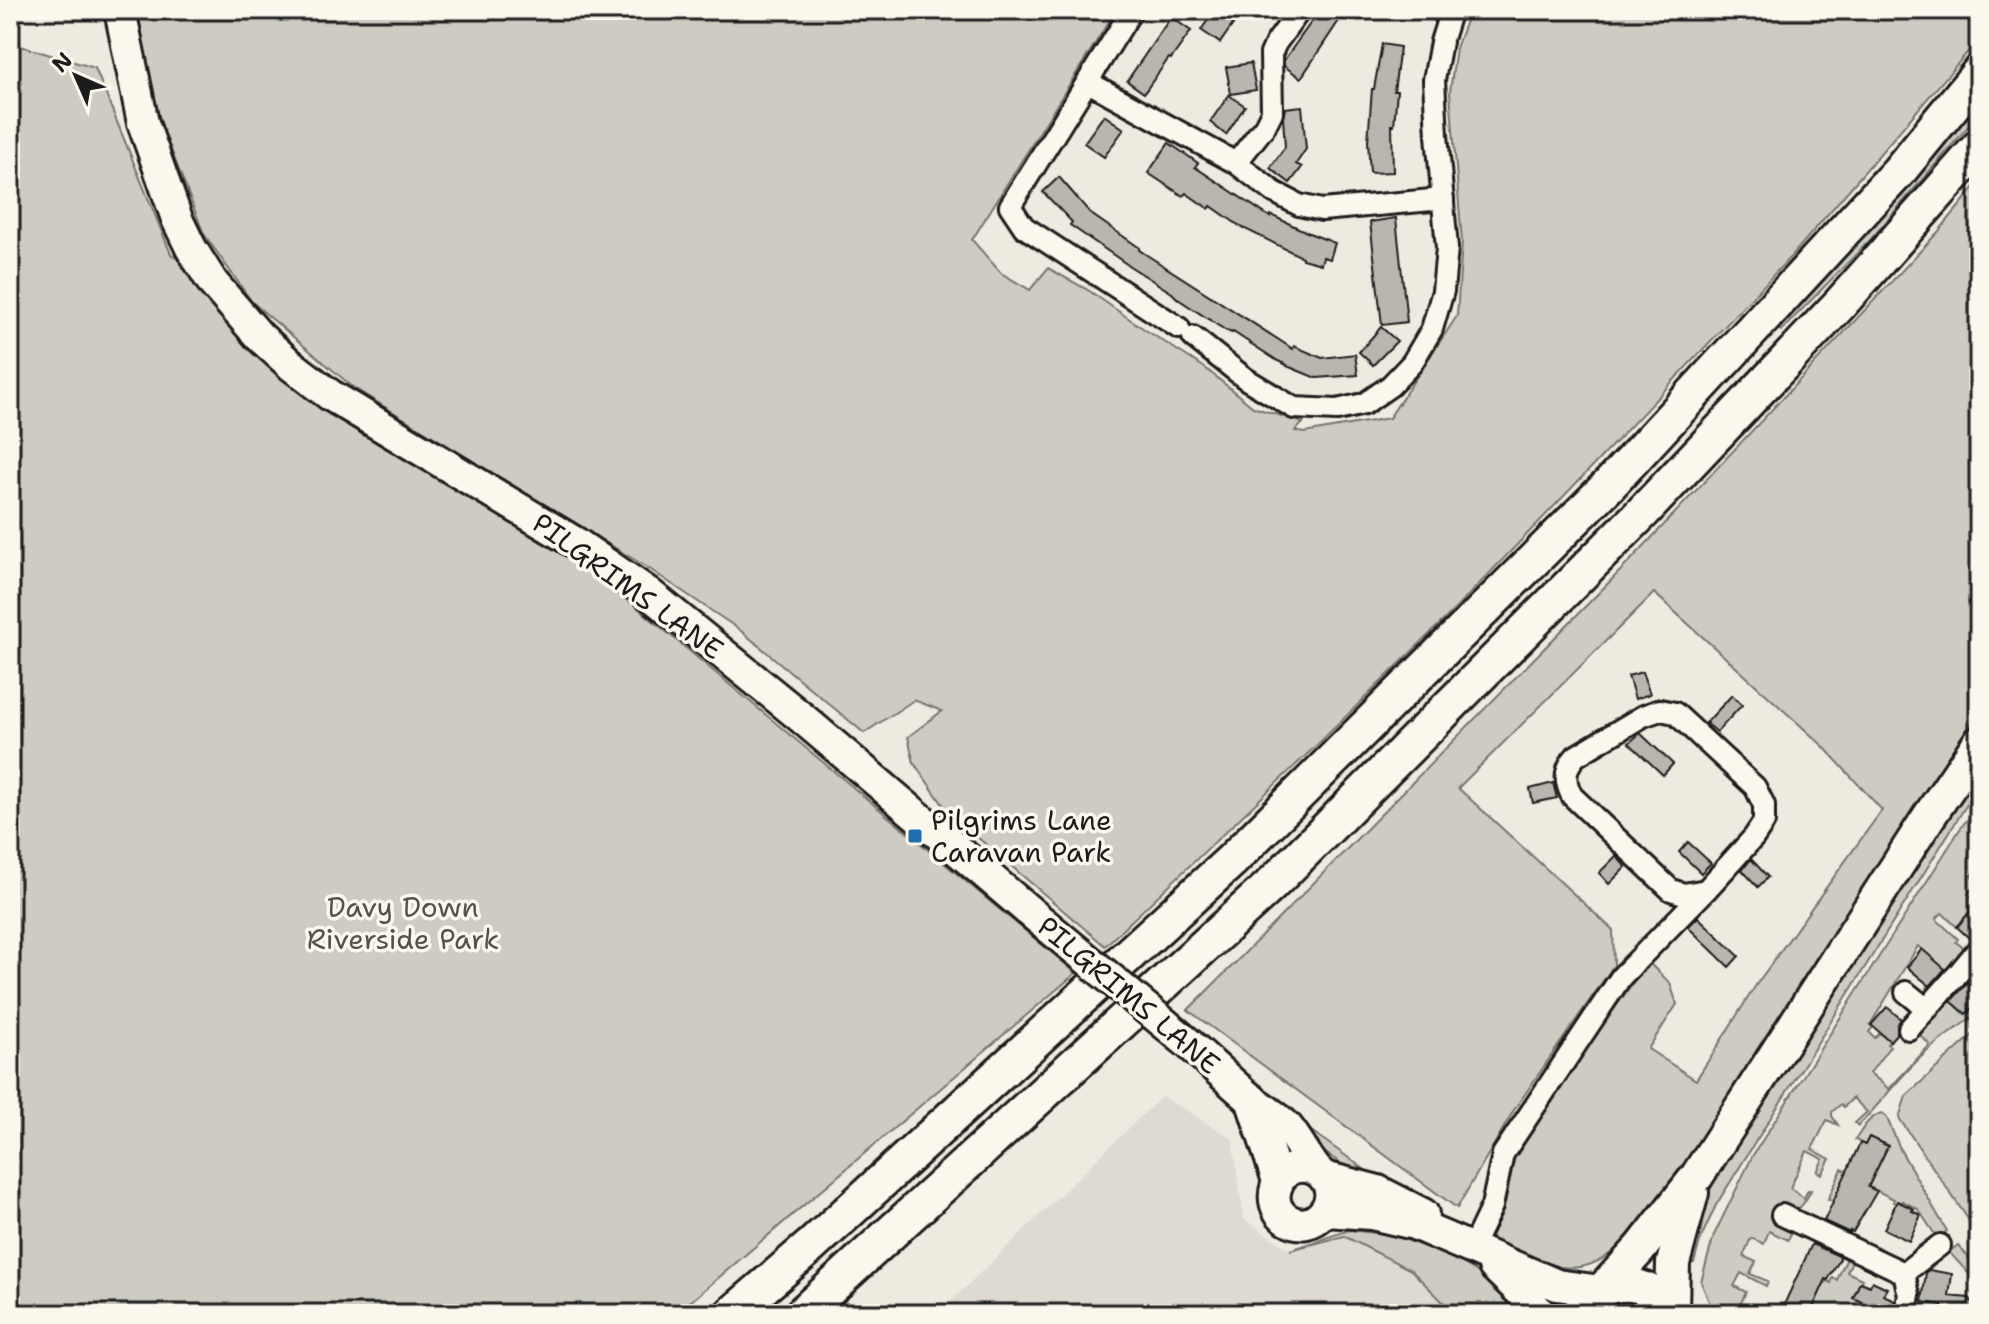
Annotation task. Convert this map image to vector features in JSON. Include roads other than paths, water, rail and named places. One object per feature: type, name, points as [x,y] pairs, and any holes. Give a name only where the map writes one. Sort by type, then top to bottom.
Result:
[{"type":"highway","points":[[732,1314],[811,1246],[1242,850],[1610,484],[1899,171],[1979,73]]},
{"type":"highway","points":[[802,1314],[1270,886],[1643,512],[1840,304],[1979,147]]},
{"type":"main road","name":"PILGRIMS LANE","points":[[120,10],[143,123],[177,219],[213,283],[259,336],[330,395],[576,543],[647,592],[802,718],[1286,1126],[1321,1174]]},
{"type":"main road","points":[[1578,1314],[1584,1304],[1601,1291],[1640,1249],[1697,1176],[1979,743]]},
{"type":"main road","points":[[1251,1099],[1278,1181]]},
{"type":"main road","points":[[1321,1174],[1330,1187],[1331,1197],[1326,1211],[1307,1223],[1287,1219],[1275,1201],[1275,1191],[1278,1181],[1295,1168],[1305,1167],[1378,1191],[1420,1212],[1472,1248],[1541,1314]]},
{"type":"main road","points":[[1673,1313],[1673,1263],[1697,1176]]},
{"type":"main road","points":[[1326,1211],[1371,1214],[1414,1224],[1557,1285],[1601,1291],[1626,1285],[1640,1287],[1659,1296],[1673,1313]]},
{"type":"street","points":[[1132,10],[1010,206],[1024,227],[1186,332],[1246,379],[1294,408],[1337,410],[1364,404],[1390,386],[1412,363],[1432,329],[1443,291],[1447,248],[1434,80],[1451,10]]},
{"type":"street","points":[[1236,163],[1272,112],[1271,54],[1300,10]]},
{"type":"street","points":[[1088,82],[1236,163],[1274,192],[1299,205],[1322,210],[1443,199]]},
{"type":"street","points":[[1472,1248],[1492,1206],[1503,1154],[1621,977],[1706,890],[1763,825],[1765,818],[1764,805],[1755,787],[1679,715],[1660,710],[1643,716],[1579,753],[1570,762],[1566,777],[1572,796],[1671,890],[1684,894],[1706,890]]},
{"type":"street","points":[[1669,928],[1671,890]]},
{"type":"street","points":[[1909,1029],[1979,948]]},
{"type":"street","points":[[1906,992],[1927,1009]]},
{"type":"street","points":[[1782,1215],[1904,1273]]},
{"type":"street","points":[[1904,1273],[1940,1245]]},
{"type":"street","points":[[1904,1273],[1909,1295],[1905,1314]]},
{"type":"place","name":"Pilgrims Lane Caravan Park","points":[[915,836]]},
{"type":"park label","name":"Davy Down Riverside Park","points":[[403,923]]}]
